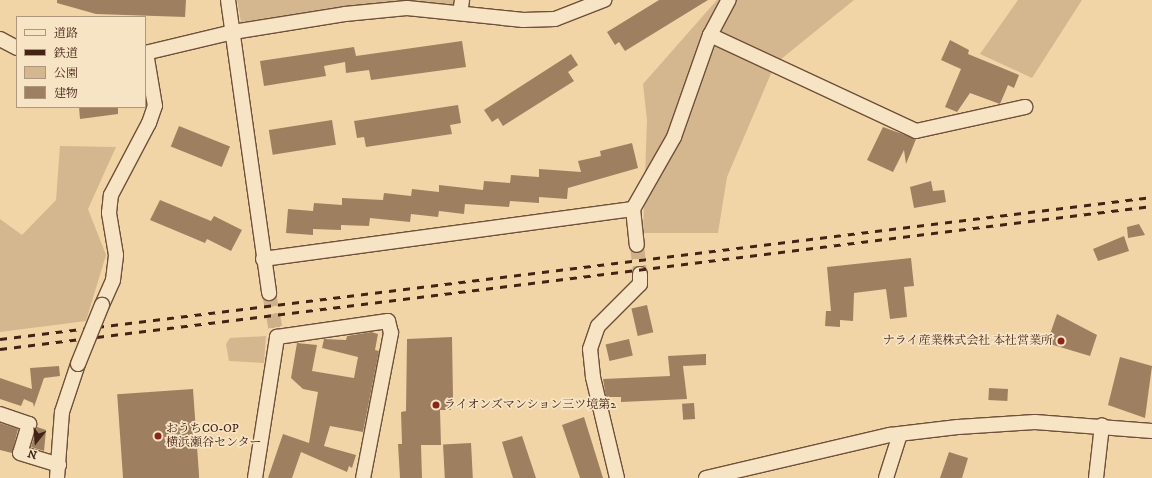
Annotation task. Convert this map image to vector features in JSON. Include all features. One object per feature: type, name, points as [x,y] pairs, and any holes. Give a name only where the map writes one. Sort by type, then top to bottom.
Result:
[{"type":"street","points":[[228,0],[263,259],[269,293]]},
{"type":"street","points":[[146,53],[233,32],[407,8],[461,6],[522,20],[555,19],[604,0]]},
{"type":"street","points":[[637,245],[633,209],[674,137],[710,35],[729,0]]},
{"type":"street","points":[[710,35],[916,131],[1025,107]]},
{"type":"street","points":[[0,39],[16,47]]},
{"type":"street","points":[[0,414],[29,424],[20,453],[58,472],[62,412],[78,364],[113,280],[116,255],[109,213],[111,195],[150,123],[155,106],[146,58]]},
{"type":"street","points":[[263,259],[633,209]]},
{"type":"street","points":[[617,478],[593,377],[590,349],[598,326],[640,284],[640,274]]},
{"type":"street","points":[[255,478],[277,337],[388,321],[392,333],[363,478]]},
{"type":"street","points":[[706,478],[900,434],[1035,422],[1102,425],[1152,432]]},
{"type":"street","points":[[1096,478],[1102,425]]},
{"type":"street","points":[[886,478],[900,434]]},
{"type":"green space","points":[[237,0],[457,0],[456,8],[407,3],[241,22]]},
{"type":"green space","points":[[717,0],[854,0],[775,64],[727,177],[718,233],[643,233],[647,120],[643,84]]},
{"type":"green space","points":[[1018,0],[1082,0],[1032,78],[980,54]]},
{"type":"green space","points":[[60,146],[116,147],[88,209],[106,255],[86,321],[0,332],[0,219],[22,235],[56,200]]},
{"type":"green space","points":[[266,336],[264,363],[229,361],[226,344],[230,338]]},
{"type":"building","points":[[57,0],[186,0],[185,17],[96,14],[57,3]]},
{"type":"building","points":[[659,0],[708,0],[625,51],[619,42],[615,45],[607,32]]},
{"type":"building","points":[[950,40],[969,50],[968,54],[1019,75],[1014,88],[1008,85],[1000,104],[970,93],[957,112],[945,107],[961,69],[941,60]]},
{"type":"building","points":[[462,41],[466,67],[371,80],[369,70],[346,73],[345,62],[324,66],[326,76],[264,86],[260,61],[354,47],[356,56]]},
{"type":"building","points":[[571,54],[578,65],[568,72],[574,81],[503,126],[498,118],[492,122],[484,110]]},
{"type":"building","points":[[458,105],[461,123],[450,125],[452,134],[366,147],[364,137],[357,138],[354,121]]},
{"type":"building","points":[[79,108],[118,108],[118,114],[80,119]]},
{"type":"building","points":[[332,120],[336,145],[273,155],[269,130]]},
{"type":"building","points":[[179,126],[230,147],[222,167],[171,146]]},
{"type":"building","points":[[883,127],[916,139],[906,164],[904,150],[893,172],[867,160]]},
{"type":"building","points":[[632,143],[638,168],[568,188],[567,199],[539,197],[539,203],[510,201],[509,207],[465,204],[464,214],[439,211],[438,217],[411,214],[410,222],[370,218],[369,226],[341,225],[341,230],[313,229],[313,235],[286,233],[288,209],[313,211],[314,203],[342,205],[342,198],[383,200],[384,193],[411,196],[412,189],[439,192],[439,185],[483,190],[484,181],[510,183],[511,175],[539,177],[539,169],[581,172],[578,161],[601,156],[600,151]]},
{"type":"building","points":[[931,181],[933,191],[944,190],[946,202],[914,208],[910,187]]},
{"type":"building","points":[[160,200],[211,221],[214,216],[242,230],[231,251],[207,239],[205,243],[150,220]]},
{"type":"building","points":[[1139,224],[1145,235],[1128,238],[1127,227]]},
{"type":"building","points":[[1124,236],[1129,251],[1098,261],[1093,249]]},
{"type":"building","points":[[911,258],[914,286],[904,287],[907,317],[890,319],[886,289],[854,293],[853,321],[840,320],[840,327],[825,326],[826,311],[831,311],[827,267]]},
{"type":"building","points":[[647,305],[653,332],[638,336],[631,309]]},
{"type":"building","points":[[1057,314],[1097,335],[1090,356],[1050,344],[1048,340]]},
{"type":"building","points":[[371,332],[378,334],[375,350],[379,351],[363,432],[330,426],[324,446],[356,455],[352,468],[349,466],[347,472],[301,452],[292,478],[268,478],[283,434],[309,443],[318,392],[303,389],[291,378],[297,343],[317,345],[312,371],[354,378],[358,357],[322,348],[324,339],[346,340],[347,336]]},
{"type":"building","name":"ライオンズマンション三ツ境第2","points":[[452,337],[453,398],[450,398],[451,410],[440,410],[441,445],[421,445],[422,478],[400,478],[398,444],[402,444],[401,412],[406,411],[407,339]]},
{"type":"building","points":[[629,339],[633,356],[609,361],[606,344]]},
{"type":"building","points":[[706,354],[706,365],[683,366],[687,399],[621,402],[621,397],[606,397],[603,379],[670,376],[668,356]]},
{"type":"building","points":[[1120,357],[1152,366],[1145,418],[1108,405]]},
{"type":"building","points":[[59,366],[60,376],[44,378],[34,407],[33,403],[24,399],[21,406],[0,399],[0,378],[32,389],[30,368]]},
{"type":"building","points":[[989,388],[1008,389],[1007,401],[988,400]]},
{"type":"building","name":"おうちCO-OP 横浜瀬谷センター","points":[[193,389],[199,478],[123,478],[117,394]]},
{"type":"building","points":[[694,403],[695,419],[683,420],[682,404]]},
{"type":"building","points":[[584,417],[603,478],[580,478],[562,425]]},
{"type":"building","points":[[0,423],[18,429],[12,453],[0,450]]},
{"type":"building","points":[[37,427],[46,430],[44,451],[31,447]]},
{"type":"building","points":[[522,436],[536,478],[513,478],[502,442]]},
{"type":"building","points":[[471,443],[473,478],[445,478],[443,444]]},
{"type":"building","points":[[949,452],[968,458],[962,478],[940,478]]},
{"type":"tunnel","points":[[637,245],[640,274]]},
{"type":"tunnel","points":[[269,293],[277,337]]},
{"type":"railway","points":[[0,339],[1152,197]]},
{"type":"railway","points":[[0,349],[1152,206]]},
{"type":"place","name":"ナライ産業株式会社 本社営業所","points":[[1061,341]]},
{"type":"place","name":"ライオンズマンション三ツ境第2","points":[[436,405]]},
{"type":"place","name":"おうちCO-OP 横浜瀬谷センター","points":[[158,436]]}]
